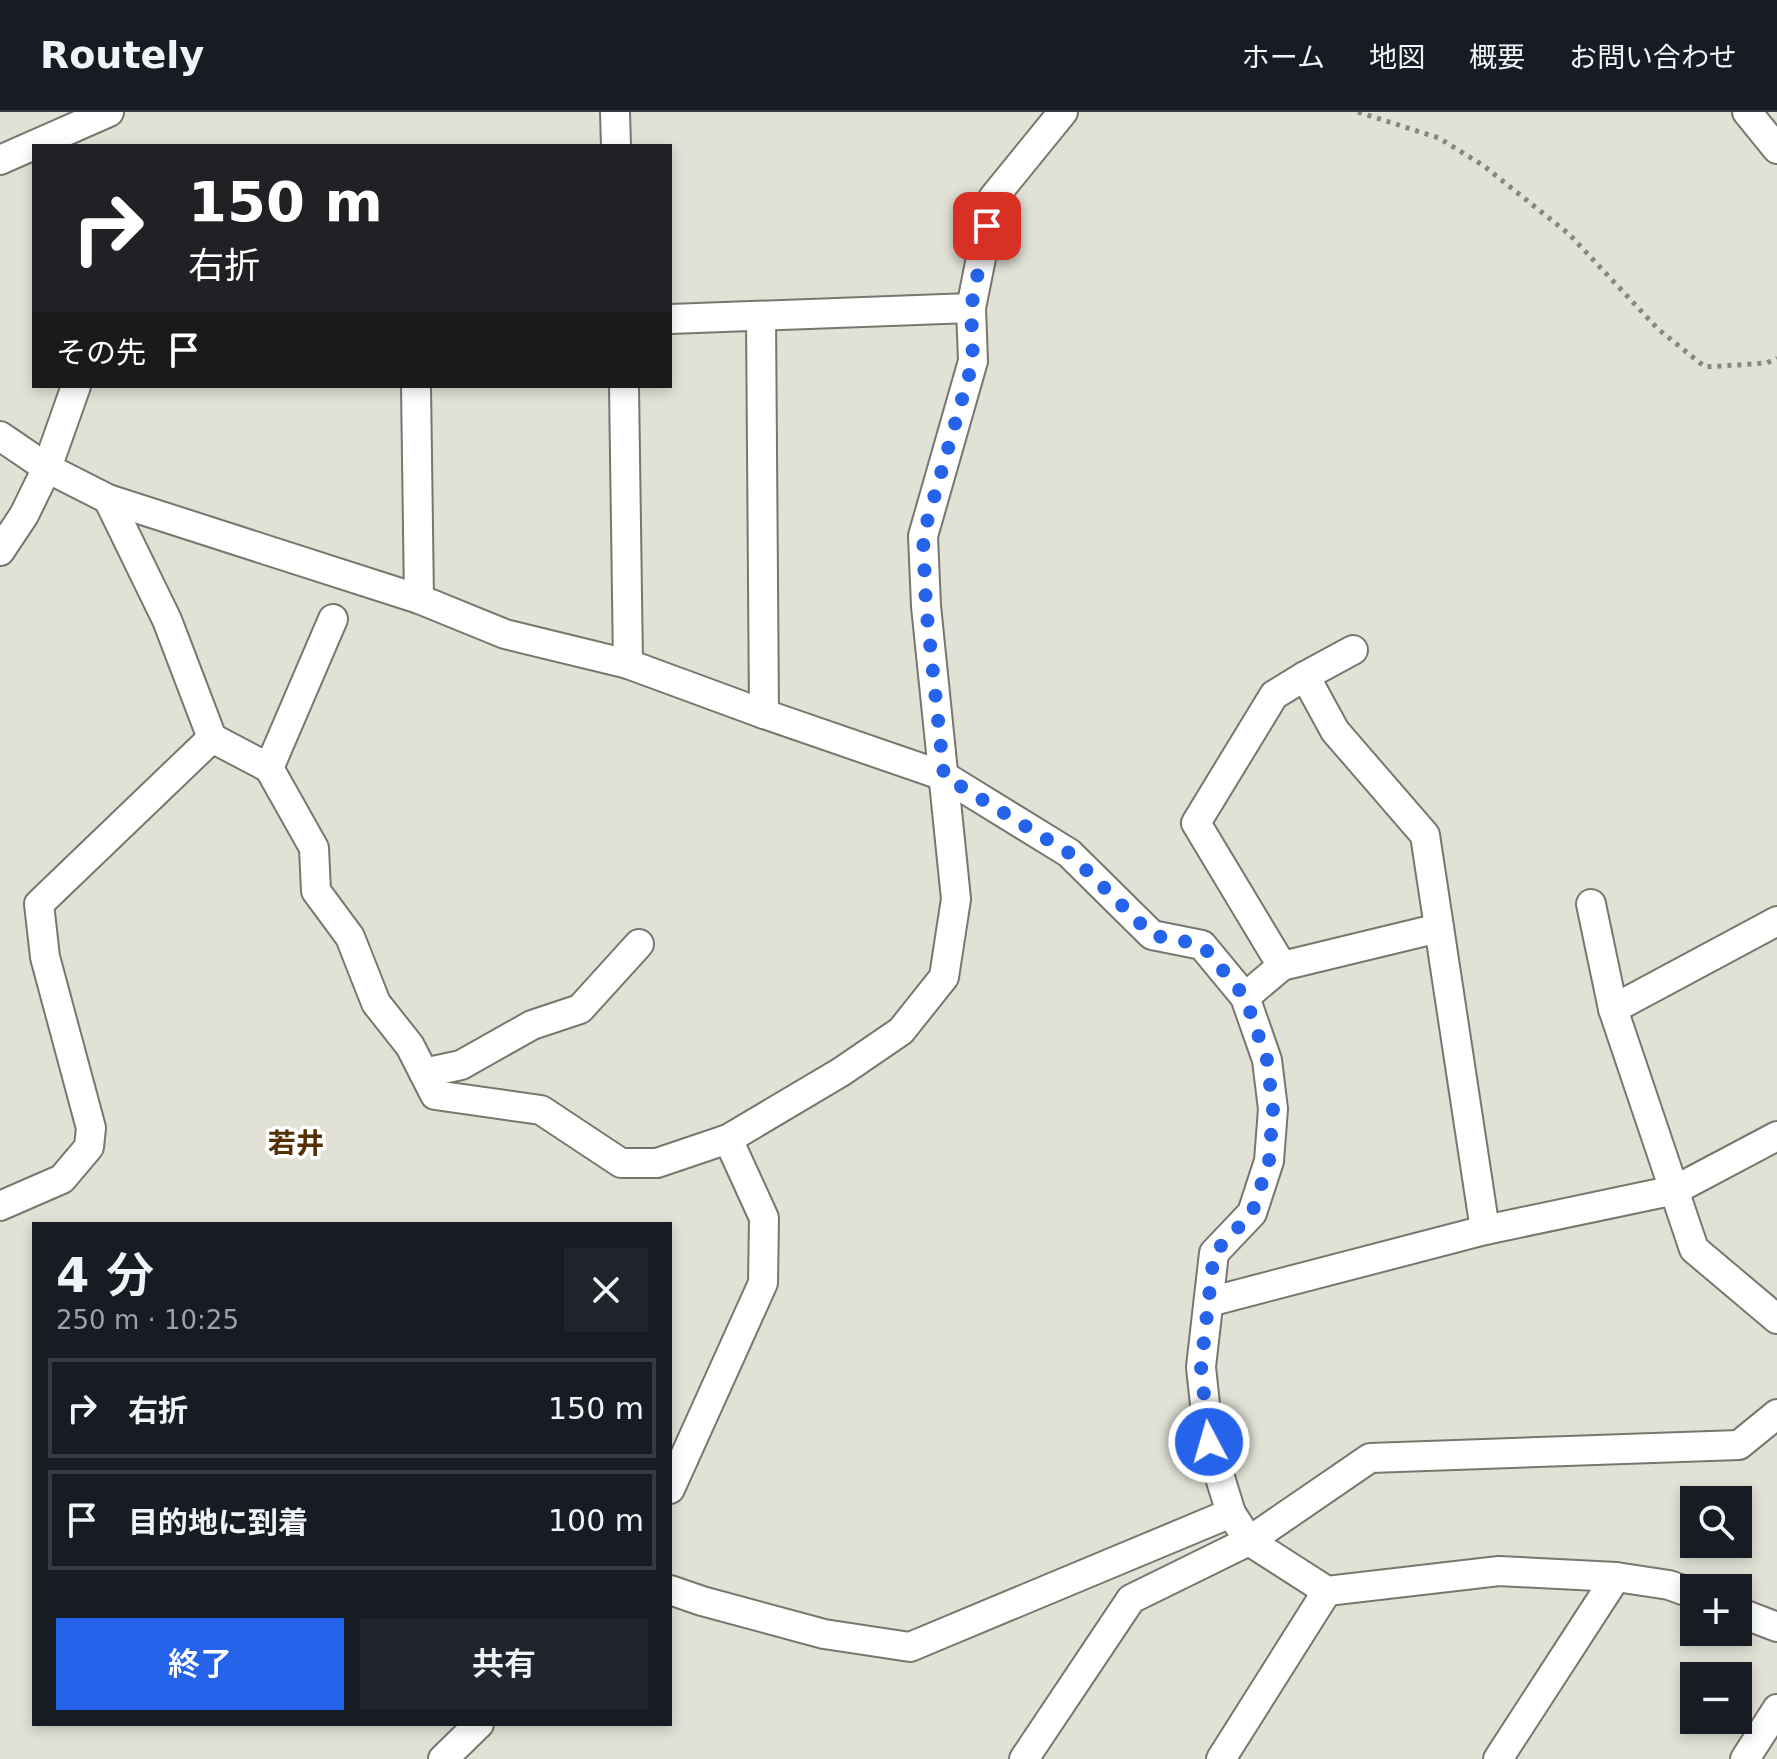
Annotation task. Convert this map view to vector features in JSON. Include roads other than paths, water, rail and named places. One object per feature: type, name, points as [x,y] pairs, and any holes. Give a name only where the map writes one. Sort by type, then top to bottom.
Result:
[{"type":"street","points":[[36,144],[109,112]]},
{"type":"street","points":[[615,112],[616,144]]},
{"type":"street","points":[[108,499],[167,620],[212,738],[269,768],[314,848],[316,891],[350,937],[376,1003],[410,1046],[435,1095],[541,1110],[621,1163],[657,1163],[728,1139],[841,1072],[901,1031],[944,977],[956,899],[926,606],[923,536],[973,361],[971,308],[993,198],[1063,112]]},
{"type":"street","points":[[1747,112],[1777,149]]},
{"type":"street","points":[[0,160],[32,146]]},
{"type":"street","points":[[672,319],[971,308]]},
{"type":"street","points":[[761,316],[764,714]]},
{"type":"street","points":[[0,551],[24,515],[47,468],[75,388]]},
{"type":"street","points":[[416,388],[419,599]]},
{"type":"street","points":[[624,388],[628,664]]},
{"type":"street","points":[[0,436],[47,468],[108,499],[419,599],[505,634],[628,664],[944,776],[1069,853],[1152,935],[1202,945],[1245,997],[1267,1060],[1273,1109],[1269,1161],[1252,1213],[1214,1253],[1201,1367],[1209,1442],[1231,1513],[1249,1541],[1327,1591],[1499,1571],[1616,1577],[1680,1589]]},
{"type":"street","points":[[269,768],[333,619]]},
{"type":"street","points":[[1282,966],[1196,823],[1274,695],[1353,650]]},
{"type":"street","points":[[1305,676],[1335,731],[1425,835],[1485,1230]]},
{"type":"street","points":[[0,1206],[62,1179],[89,1147],[91,1128],[45,957],[39,904],[212,738]]},
{"type":"street","points":[[1591,904],[1613,1009],[1694,1249],[1777,1319]]},
{"type":"street","points":[[1613,1009],[1777,921]]},
{"type":"street","points":[[1245,997],[1282,966],[1439,928]]},
{"type":"street","points":[[424,1073],[461,1065],[532,1025],[580,1009],[639,944]]},
{"type":"street","points":[[1209,1302],[1485,1230],[1675,1190],[1777,1136]]},
{"type":"street","points":[[672,1485],[763,1283],[764,1218],[728,1139]]},
{"type":"street","points":[[1024,1759],[1131,1599],[1249,1541],[1370,1458],[1739,1445],[1777,1414]]},
{"type":"street","points":[[672,1591],[824,1634],[910,1647],[1231,1513]]},
{"type":"street","points":[[1498,1759],[1616,1577]]},
{"type":"street","points":[[1221,1759],[1327,1591]]},
{"type":"street","points":[[1752,1617],[1777,1627]]},
{"type":"street","points":[[1745,1759],[1777,1709]]},
{"type":"street","points":[[443,1759],[477,1726]]},
{"type":"district","name":"若井","points":[[296,1143]]}]
